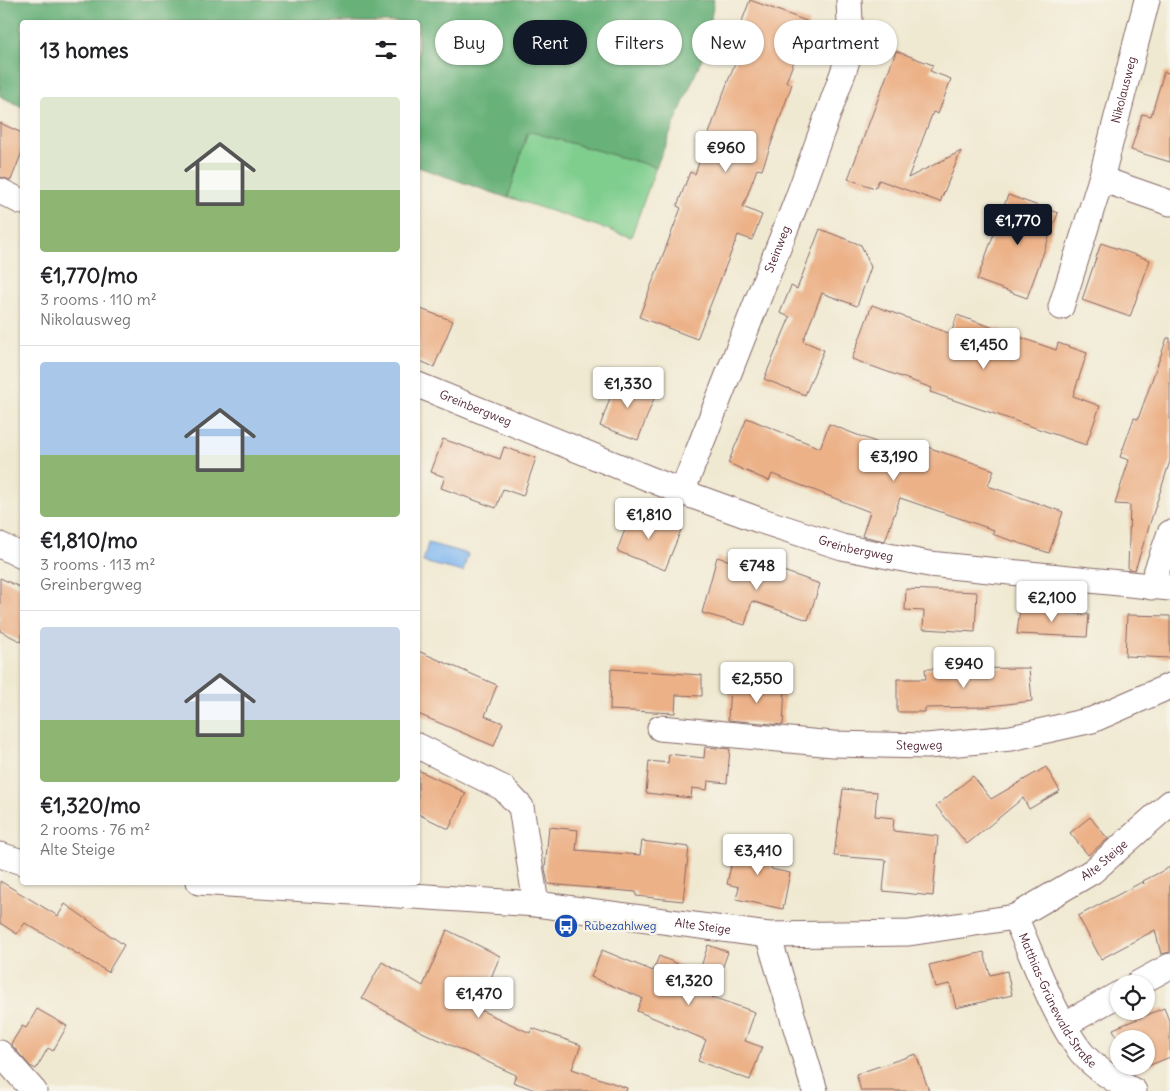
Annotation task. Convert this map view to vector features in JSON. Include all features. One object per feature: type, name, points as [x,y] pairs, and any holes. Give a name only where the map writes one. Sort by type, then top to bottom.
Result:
[{"type":"street","name":"Steinweg","points":[[682,492],[794,210],[844,70],[851,47],[849,0]]},
{"type":"street","name":"Nikolausweg","points":[[1061,307],[1101,179],[1147,0]]},
{"type":"street","points":[[1101,179],[1170,203]]},
{"type":"street","points":[[0,190],[20,201]]},
{"type":"street","name":"Greinbergweg","points":[[420,386],[682,492],[759,520],[842,546],[929,564],[1161,588]]},
{"type":"street","points":[[1161,588],[1170,534]]},
{"type":"street","points":[[0,545],[20,555]]},
{"type":"street","name":"Stegweg","points":[[660,728],[833,744],[927,746],[1011,738],[1092,720],[1170,686]]},
{"type":"street","points":[[420,747],[503,788],[521,806],[536,904]]},
{"type":"street","name":"Alte Steige","points":[[245,885],[536,904],[768,935],[909,933],[1015,917],[1093,871],[1170,804]]},
{"type":"street","points":[[0,855],[20,861]]},
{"type":"street","name":"Matthias-Grünewald-Straße","points":[[1015,917],[1064,1025],[1082,1053],[1109,1077],[1134,1091]]},
{"type":"street","points":[[768,935],[815,1091]]},
{"type":"street","points":[[1154,975],[1170,966]]},
{"type":"street","points":[[1064,1025],[1110,999]]},
{"type":"street","points":[[0,1053],[34,1091]]},
{"type":"green space","points":[[0,0],[714,0],[711,20],[692,20],[692,65],[699,65],[656,167],[528,131],[508,198],[420,168],[420,20],[20,20],[20,106],[0,96]]},
{"type":"green space","points":[[528,131],[656,167],[631,237],[508,197]]},
{"type":"water","points":[[428,543],[468,554],[463,572],[423,562]]},
{"type":"building","points":[[750,0],[804,20],[774,20],[774,65],[793,65],[786,82],[792,84],[762,170],[757,169],[743,207],[762,215],[752,240],[738,235],[697,339],[639,317],[681,208],[677,206],[690,172],[695,174],[734,65],[764,65],[764,20],[742,20]]},
{"type":"building","points":[[897,51],[933,65],[930,71],[951,79],[938,114],[933,112],[908,178],[961,151],[940,202],[879,180],[875,188],[848,179],[891,65],[897,65]]},
{"type":"building","points":[[1164,72],[1170,73],[1170,162],[1131,150],[1142,114],[1151,116]]},
{"type":"building","points":[[0,123],[20,132],[20,157],[11,180],[0,177]]},
{"type":"building","points":[[1008,195],[1058,213],[1027,298],[977,280]]},
{"type":"building","points":[[820,229],[861,245],[871,267],[857,306],[822,293],[803,341],[824,350],[805,395],[764,379],[790,317],[780,313],[791,286],[797,289]]},
{"type":"building","points":[[1101,243],[1150,260],[1130,317],[1082,300]]},
{"type":"building","points":[[872,305],[951,334],[957,315],[1056,350],[1058,343],[1087,353],[1073,396],[1100,406],[1086,445],[930,392],[932,388],[852,359]]},
{"type":"building","points":[[420,309],[453,321],[434,367],[420,361]]},
{"type":"building","points":[[1167,338],[1170,338],[1170,461],[1135,570],[1128,569],[1130,505],[1115,504],[1129,460],[1120,457],[1134,418],[1138,419]]},
{"type":"building","points":[[617,379],[656,393],[638,440],[600,426]]},
{"type":"building","points":[[747,418],[820,448],[829,424],[909,455],[913,442],[994,470],[988,486],[1063,512],[1049,553],[992,534],[994,530],[900,498],[885,541],[862,536],[870,512],[772,474],[769,481],[728,463]]},
{"type":"building","points":[[443,439],[500,459],[504,447],[536,458],[523,496],[503,489],[496,508],[441,488],[445,477],[431,472]]},
{"type":"building","points":[[632,511],[681,530],[665,570],[617,551]]},
{"type":"building","points":[[717,557],[756,568],[758,562],[820,584],[808,620],[752,601],[745,625],[702,613]]},
{"type":"building","points":[[0,578],[20,587],[20,641],[0,631]]},
{"type":"building","points":[[906,589],[977,592],[975,632],[923,629],[924,611],[905,610]]},
{"type":"building","points":[[1020,608],[1089,615],[1087,637],[1017,634]]},
{"type":"building","points":[[1127,615],[1170,616],[1170,658],[1125,656]]},
{"type":"building","points":[[420,652],[497,685],[485,716],[503,723],[494,746],[420,715]]},
{"type":"building","points":[[1029,668],[1032,701],[982,707],[925,708],[925,712],[897,712],[897,679],[926,679],[925,669]]},
{"type":"building","points":[[611,669],[702,675],[702,696],[676,695],[675,713],[610,710]]},
{"type":"building","points":[[730,684],[785,687],[783,725],[728,720]]},
{"type":"building","points":[[705,747],[730,749],[727,783],[708,781],[707,790],[692,788],[691,798],[646,793],[649,761],[668,763],[669,754],[704,758]]},
{"type":"building","points":[[1046,767],[1060,791],[1029,809],[1023,798],[967,844],[936,806],[973,776],[991,799]]},
{"type":"building","points":[[420,771],[466,793],[449,829],[420,815]]},
{"type":"building","points":[[843,789],[877,792],[875,816],[894,818],[893,831],[938,836],[933,896],[883,891],[886,860],[834,856]]},
{"type":"building","points":[[1090,817],[1108,839],[1088,855],[1070,833]]},
{"type":"building","points":[[549,827],[578,830],[576,850],[640,855],[642,841],[689,847],[683,901],[636,896],[636,892],[548,884],[545,869]]},
{"type":"building","points":[[736,842],[775,850],[771,869],[790,873],[783,909],[736,899],[739,887],[727,884]]},
{"type":"building","points":[[1170,867],[1170,952],[1161,954],[1155,930],[1101,959],[1078,916],[1142,882],[1144,884],[1143,881]]},
{"type":"building","points":[[0,881],[58,916],[65,904],[124,945],[108,972],[25,923],[17,934],[0,923]]},
{"type":"building","points":[[447,930],[500,956],[478,1009],[530,1033],[532,1028],[581,1045],[572,1069],[627,1088],[626,1091],[538,1091],[513,1082],[516,1075],[420,1031],[362,998],[382,962],[423,986]]},
{"type":"building","points":[[708,945],[728,952],[712,997],[755,1012],[745,1041],[762,1047],[750,1080],[698,1061],[706,1040],[637,1011],[642,998],[591,977],[602,950],[653,971],[659,956],[699,973]]},
{"type":"building","points":[[984,952],[990,975],[1007,971],[1012,995],[956,1008],[950,984],[935,987],[929,965]]},
{"type":"building","points":[[1164,1008],[1170,1023],[1170,1057],[1155,1063],[1155,1030],[1113,1029],[1135,1020],[1155,1020],[1155,1012]]},
{"type":"building","points":[[37,1009],[67,1026],[53,1051],[48,1048],[36,1069],[30,1066],[11,1044],[22,1026],[26,1028]]},
{"type":"building","points":[[916,1054],[929,1091],[861,1091],[856,1074]]},
{"type":"place","name":"Rübezahlweg","points":[[566,926]]}]
